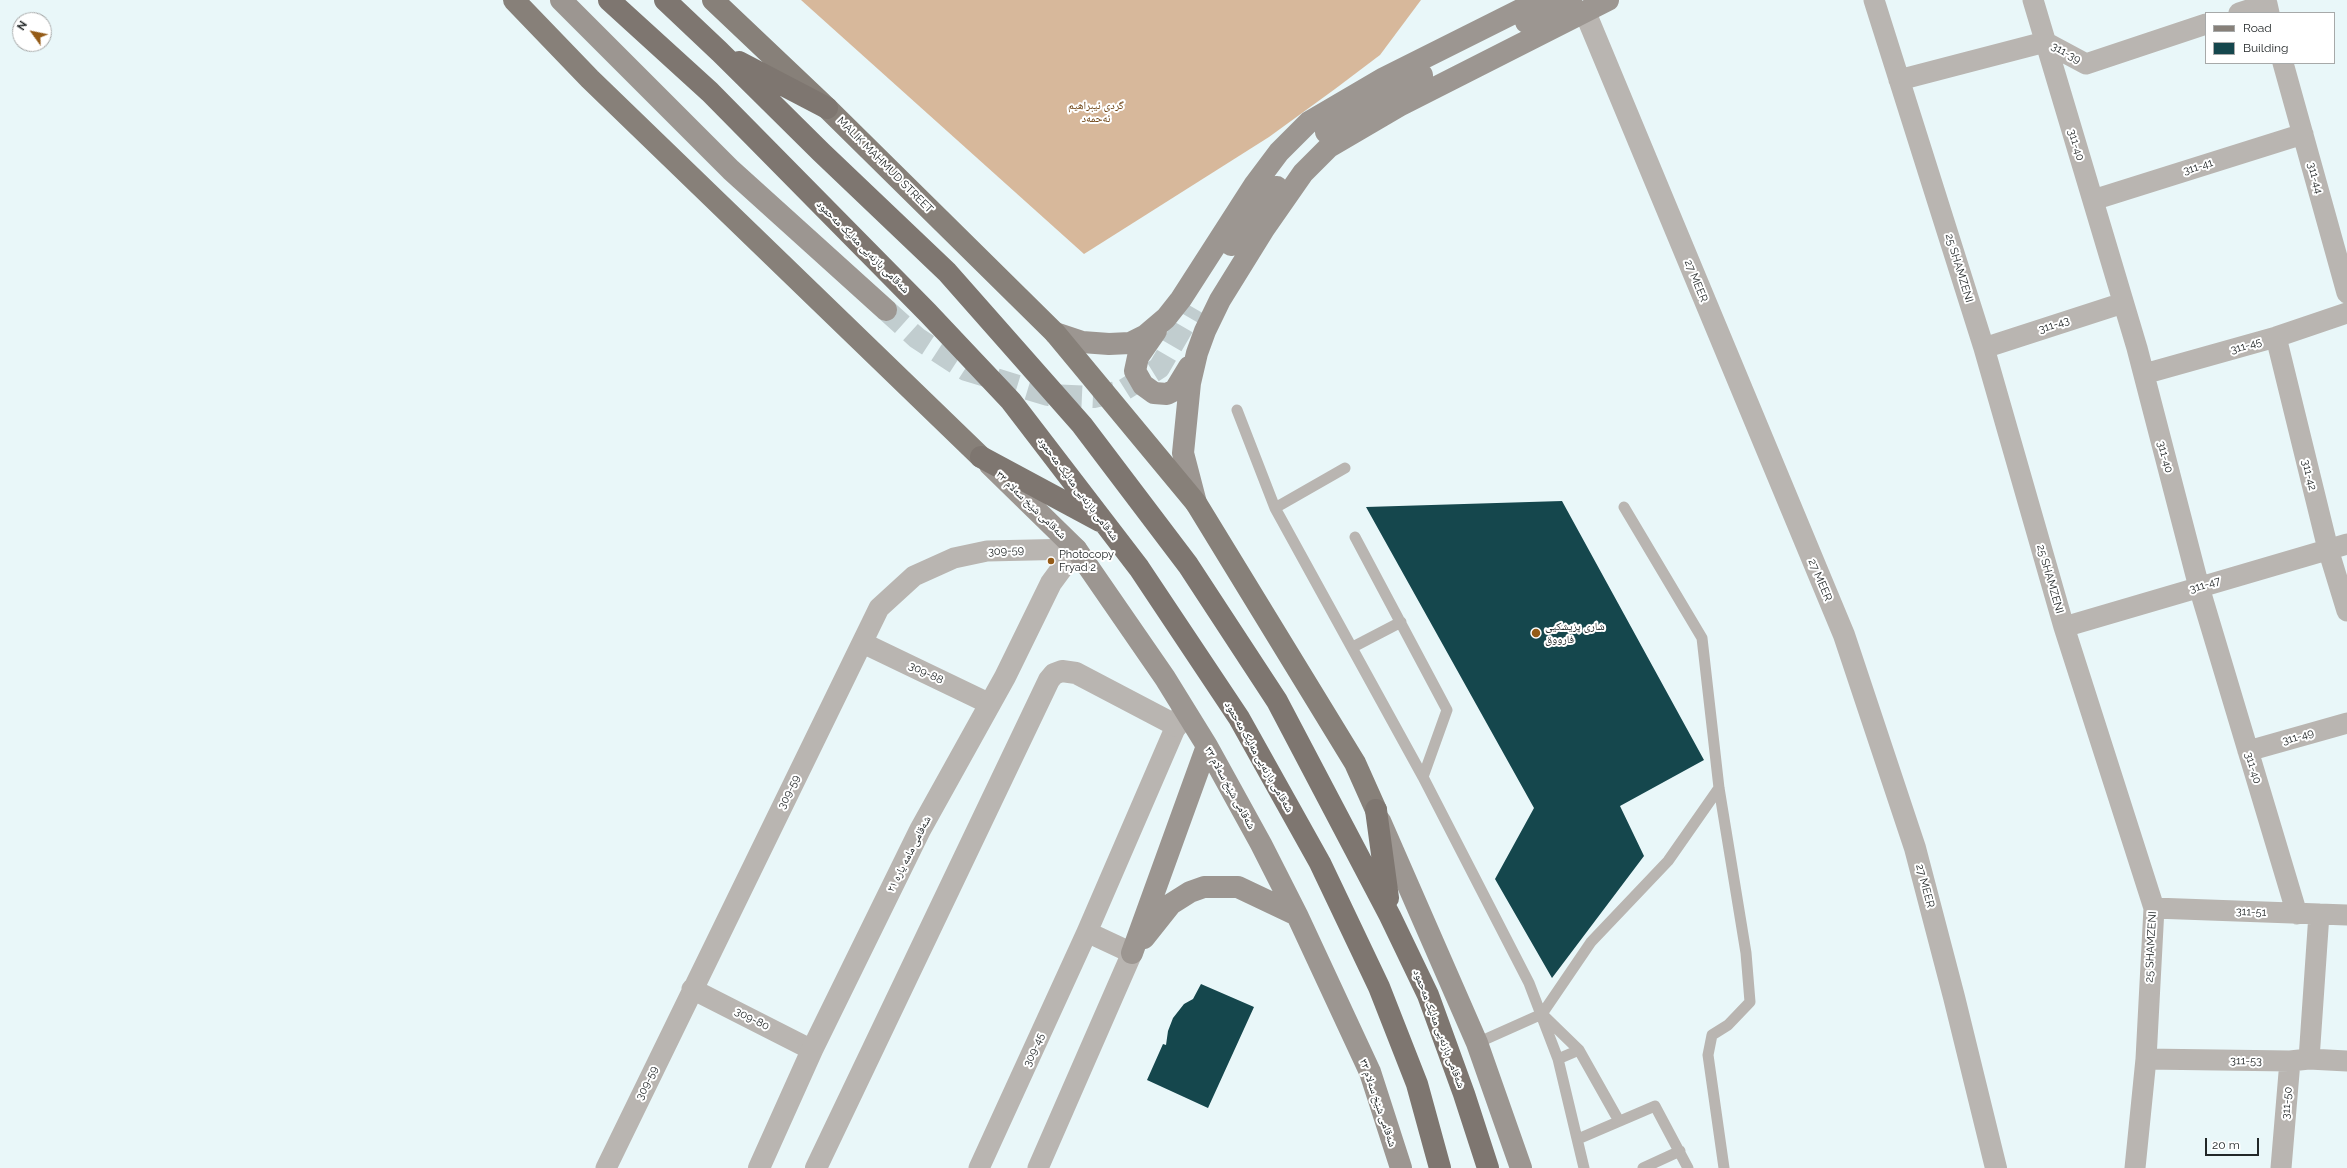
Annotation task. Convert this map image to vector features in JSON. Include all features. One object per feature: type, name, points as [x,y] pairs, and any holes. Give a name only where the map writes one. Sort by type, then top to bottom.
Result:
[{"type":"highway","name":"شەقامی بازنەیی مەلیک مەحمود","points":[[609,0],[710,92],[928,313],[1011,401],[1139,568],[1239,718],[1320,863],[1379,987],[1417,1084],[1440,1168]]},
{"type":"highway","name":"شەقامی بازنەیی مەلیک مەحمود","points":[[665,0],[947,272],[1082,425],[1188,565],[1277,701],[1390,916],[1428,995],[1464,1094],[1488,1168]]},
{"type":"highway","points":[[720,52],[827,108]]},
{"type":"highway","points":[[981,457],[1106,524]]},
{"type":"highway","points":[[1376,810],[1390,916]]},
{"type":"main road","points":[[514,0],[590,79],[981,457]]},
{"type":"main road","points":[[561,0],[731,170],[886,310]]},
{"type":"main road","name":"MALIK MAHMUD STREET","points":[[713,0],[827,108],[1054,333],[1196,503],[1355,763],[1376,810]]},
{"type":"main road","points":[[1197,353],[1175,390],[1167,394],[1154,393],[1143,386],[1135,371],[1138,357],[1160,324],[1181,299],[1201,270],[1255,184],[1279,152],[1310,122],[1384,78],[1540,0]]},
{"type":"main road","points":[[1194,308],[1238,235],[1317,138],[1401,86],[1578,6],[1608,0]]},
{"type":"main road","points":[[1196,503],[1183,453],[1190,383],[1197,353],[1205,331],[1220,300],[1267,224],[1303,173],[1329,147],[1578,6]]},
{"type":"main road","points":[[1054,333],[1082,342],[1109,344],[1130,342],[1146,335],[1160,324]]},
{"type":"main road","name":"شەقامی شێخ سەلام ٣٣","points":[[981,457],[1076,549],[1146,648],[1180,717],[1207,746],[1261,844],[1370,1072],[1401,1168]]},
{"type":"main road","points":[[1132,953],[1207,746]]},
{"type":"main road","points":[[1376,810],[1478,1042],[1521,1168]]},
{"type":"main road","points":[[1132,953],[1171,904],[1190,892],[1204,887],[1238,887],[1296,915]]},
{"type":"street","name":"25 SHAMZENI","points":[[1874,0],[1984,348],[2064,626],[2154,908],[2146,1059],[2135,1168]]},
{"type":"street","name":"311-40","points":[[2033,0],[2144,374],[2199,586],[2297,914]]},
{"type":"street","name":"27 MEER","points":[[1578,6],[1844,635],[1915,848],[1954,997],[1996,1168]]},
{"type":"street","points":[[2245,12],[2268,8]]},
{"type":"street","name":"311-39","points":[[1899,80],[2045,42],[2086,64],[2205,24]]},
{"type":"street","name":"311-44","points":[[2283,64],[2347,293]]},
{"type":"street","name":"311-41","points":[[2093,200],[2303,134]]},
{"type":"street","name":"311-43","points":[[1984,348],[2123,303]]},
{"type":"street","name":"311-45","points":[[2144,374],[2276,338],[2347,313]]},
{"type":"street","name":"311-42","points":[[2276,338],[2337,546],[2347,611]]},
{"type":"street","name":"311-47","points":[[2064,626],[2337,546]]},
{"type":"street","name":"309-59","points":[[606,1168],[879,608],[914,576],[947,561],[987,551],[1076,549]]},
{"type":"street","name":"شەقامی مامە یارە ٢١","points":[[759,1168],[812,1050],[920,830],[990,704],[1051,583],[1076,549]]},
{"type":"street","name":"309-88","points":[[863,643],[990,704]]},
{"type":"street","points":[[816,1168],[1049,680],[1054,674],[1062,671],[1076,673],[1180,717]]},
{"type":"street","name":"309-45","points":[[979,1168],[1088,932],[1180,717]]},
{"type":"street","name":"311-49","points":[[2248,751],[2347,722]]},
{"type":"street","name":"311-51","points":[[2154,908],[2347,915]]},
{"type":"street","name":"311-50","points":[[2281,1168],[2299,1060],[2320,914]]},
{"type":"street","points":[[1038,1168],[1132,953],[1088,932]]},
{"type":"street","name":"309-80","points":[[692,989],[812,1050]]},
{"type":"street","name":"311-53","points":[[2146,1059],[2347,1061]]},
{"type":"lane","points":[[1237,410],[1275,508],[1353,647],[1423,777],[1529,983],[1558,1059],[1584,1168]]},
{"type":"lane","points":[[1275,508],[1345,468]]},
{"type":"lane","points":[[1624,506],[1702,638],[1719,788],[1746,953],[1750,1002],[1728,1025],[1712,1035],[1708,1055],[1724,1168]]},
{"type":"lane","points":[[1355,537],[1447,710],[1423,777]]},
{"type":"lane","points":[[1353,647],[1401,622]]},
{"type":"lane","points":[[1478,1042],[1542,1014],[1591,942],[1668,861],[1719,788]]},
{"type":"lane","points":[[1542,1014],[1579,1050],[1618,1121]]},
{"type":"lane","points":[[1558,1059],[1579,1050]]},
{"type":"lane","points":[[1578,1139],[1655,1106],[1688,1168]]},
{"type":"lane","points":[[1643,1168],[1680,1152]]},
{"type":"green space","name":"گردی ئیبراھیم ئەحمەد","points":[[801,0],[1421,0],[1380,55],[1335,89],[1269,137],[1084,254]]},
{"type":"building","name":"شاری پزیشکیی فارووق","points":[[1562,501],[1704,760],[1620,806],[1644,856],[1552,978],[1495,879],[1534,808],[1366,507]]},
{"type":"building","points":[[1201,984],[1254,1007],[1208,1108],[1147,1080],[1163,1044],[1166,1045],[1168,1031],[1173,1018],[1184,1004],[1193,999]]},
{"type":"tunnel","points":[[886,310],[917,338],[966,370],[1048,395],[1094,397],[1122,391],[1159,368],[1194,308]]},
{"type":"place","name":"Photocopy Fryad 2","points":[[1051,561]]},
{"type":"place","name":"شاری پزیشکیی فارووق","points":[[1536,633]]}]
